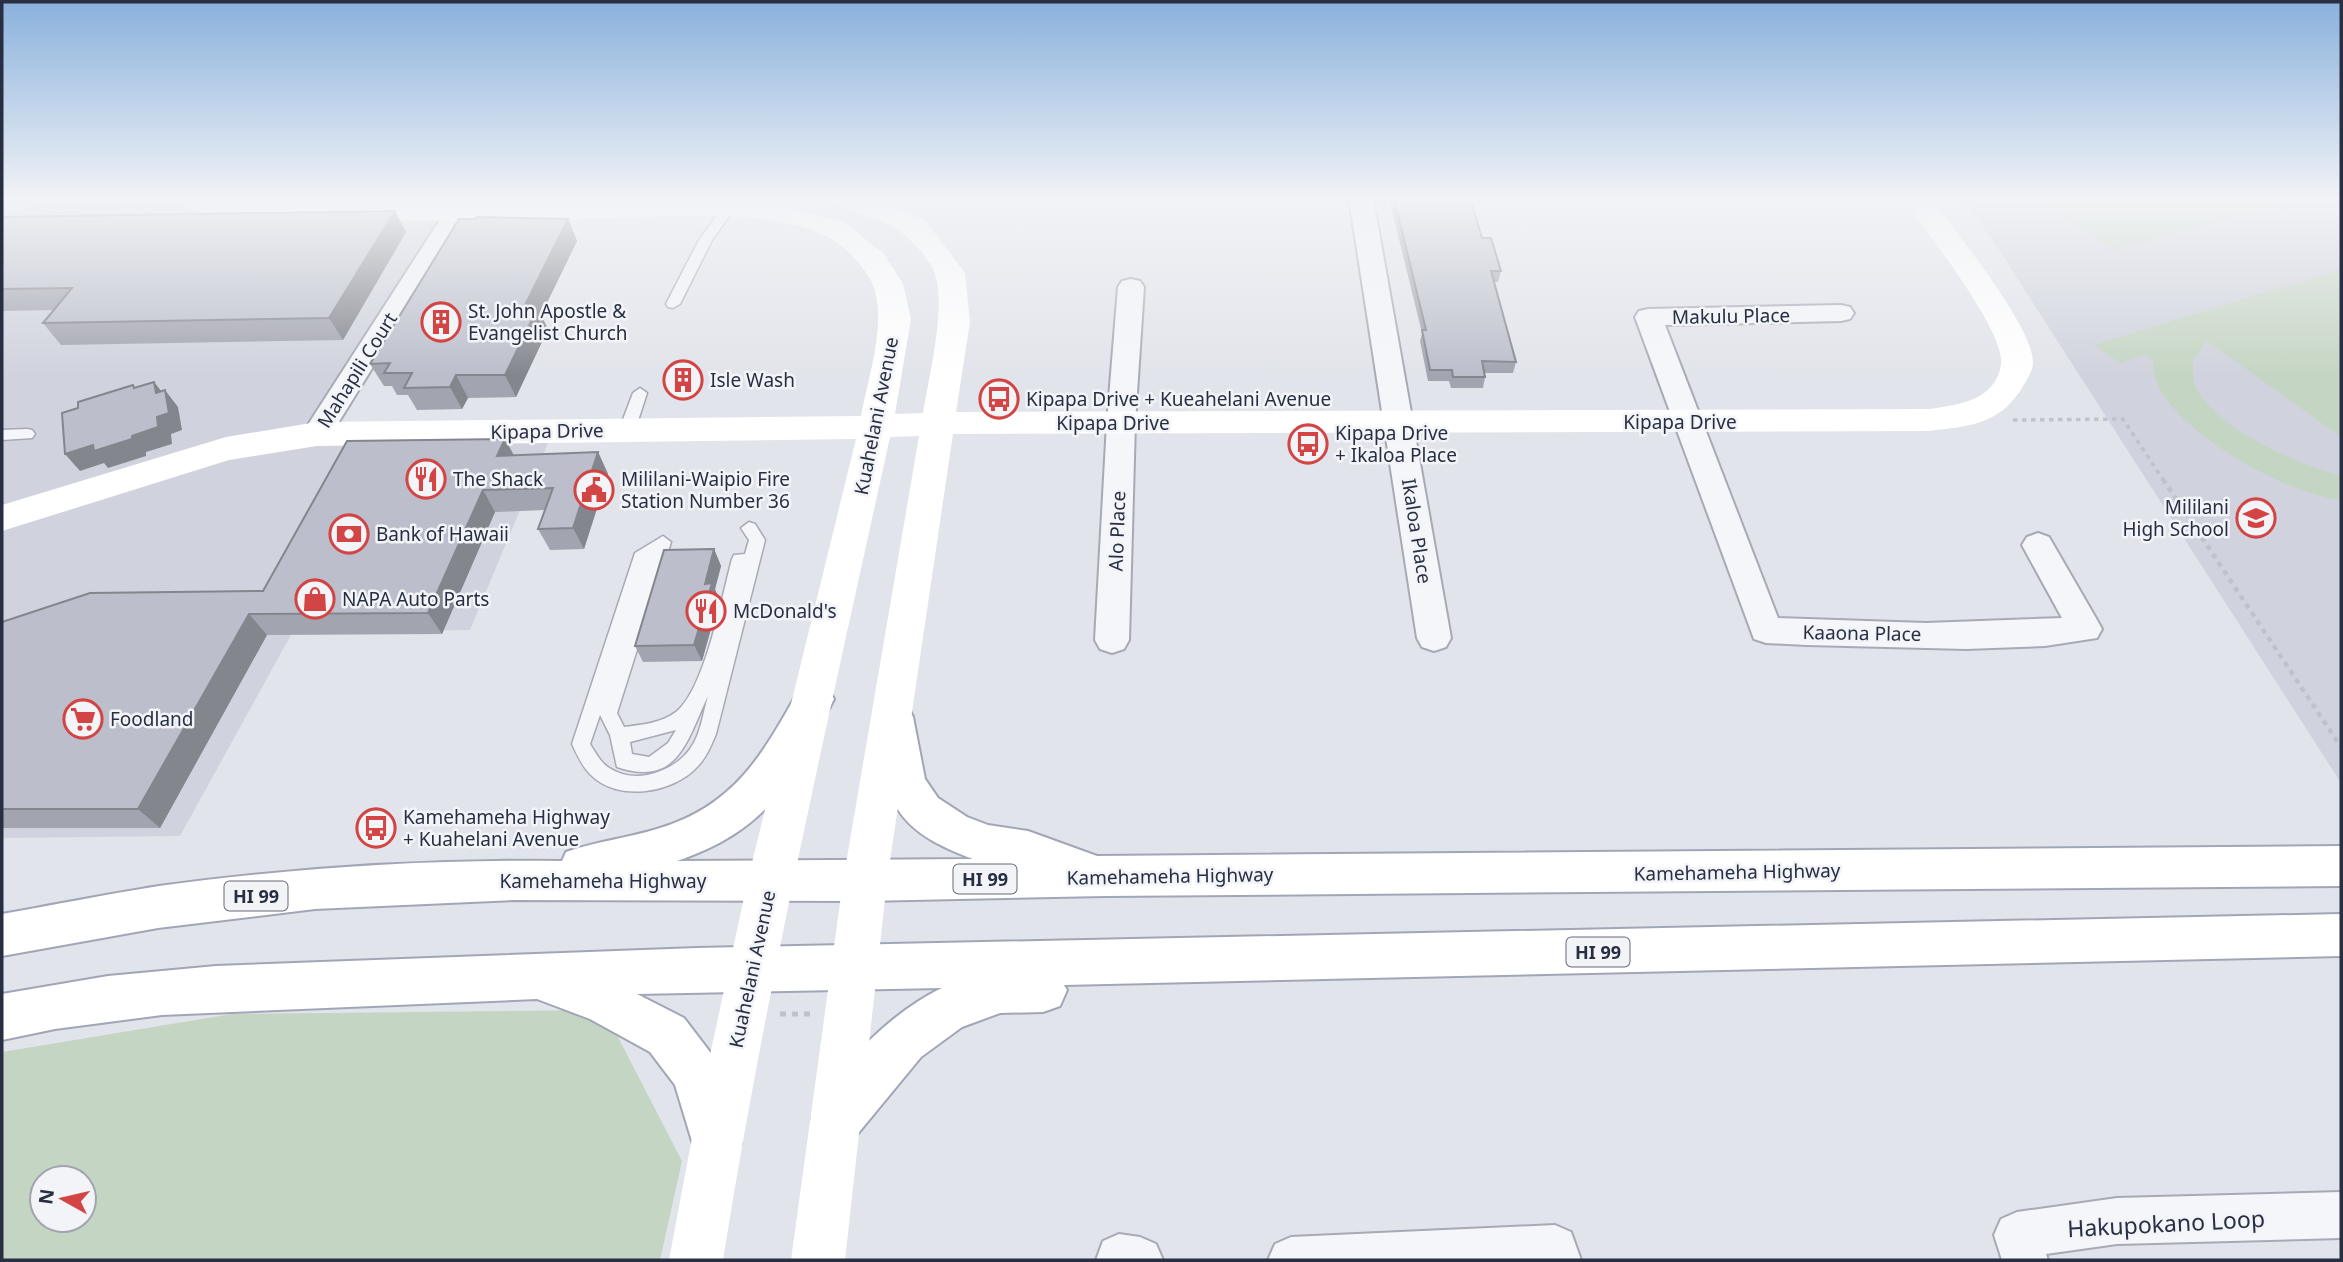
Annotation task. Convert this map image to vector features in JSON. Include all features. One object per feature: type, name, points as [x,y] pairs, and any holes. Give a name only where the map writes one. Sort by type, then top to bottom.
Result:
[{"type":"street","name":"Mahapili Court","points":[[317,435],[427,257]]},
{"type":"street","name":"Kuahelani Avenue","points":[[696,1260],[716,1143],[771,879],[876,427],[895,319],[888,284],[870,257]]},
{"type":"street","points":[[818,1260],[865,881],[954,322],[950,273],[938,257]]},
{"type":"street","name":"Ikaloa Place","points":[[1371,257],[1434,638]]},
{"type":"street","name":"Kipapa Drive","points":[[2,518],[226,450],[281,438],[317,435],[876,427],[939,423],[1929,421],[1965,414],[1996,400],[2017,364],[2013,344],[1996,313],[1957,257]]},
{"type":"street","name":"Alo Place","points":[[1112,640],[1121,423],[1131,288]]},
{"type":"street","name":"Makulu Place","points":[[1687,422],[1648,317],[1841,313]]},
{"type":"street","name":"Kaaona Place","points":[[1687,422],[1766,630],[2028,636],[2085,629],[2038,545]]},
{"type":"street","points":[[514,880],[633,855],[692,839],[734,813],[766,782],[814,699]]},
{"type":"street","points":[[893,717],[905,784],[923,811],[952,830],[985,844],[1028,850],[1105,876]]},
{"type":"street","name":"Kamehameha Highway","points":[[2,935],[158,907],[315,889],[514,880],[865,881],[1105,876],[2341,866]]},
{"type":"street","name":"HI 99","points":[[2,1017],[59,1004],[202,989],[753,967],[855,968],[2341,935]]},
{"type":"street","points":[[837,1119],[902,1040],[939,1012],[995,991],[1228,985],[1336,958]]},
{"type":"street","points":[[528,977],[601,1000],[667,1035],[696,1073],[716,1143]]},
{"type":"street","name":"Hakupokano Loop","points":[[2025,1260],[2017,1236],[2117,1221],[2341,1215]]},
{"type":"street","points":[[1291,1260],[1555,1248],[1558,1260]]},
{"type":"street","points":[[1119,1260],[1119,1257],[1140,1260]]},
{"type":"lane","points":[[673,304],[697,257]]},
{"type":"lane","points":[[627,430],[640,393]]},
{"type":"lane","points":[[2,435],[27,434]]},
{"type":"lane","points":[[749,528],[757,540],[707,734],[696,756],[660,780],[639,785],[621,783],[603,775],[590,761],[581,744],[641,557],[663,542],[608,713],[619,735],[624,761],[651,765],[677,748],[687,730],[692,707],[703,689],[749,528]]},
{"type":"lane","points":[[619,735],[646,733],[668,725],[692,707]]},
{"type":"path","points":[[2012,420],[2123,419],[2341,747]]},
{"type":"path","points":[[772,1014],[818,1013]]},
{"type":"shaded area","points":[[2,257],[429,257],[317,434],[553,431],[470,630],[292,633],[180,836],[2,838]]},
{"type":"shaded area","name":"Mililani High School","points":[[2003,257],[2341,257],[2341,783]]},
{"type":"green space","points":[[2341,269],[2341,437],[2207,341],[2193,360],[2193,370],[2196,387],[2206,403],[2240,431],[2282,454],[2341,476],[2341,501],[2291,486],[2258,471],[2218,447],[2198,432],[2165,398],[2156,379],[2153,361],[2145,355],[2120,363],[2094,345]]},
{"type":"green space","points":[[604,1010],[682,1161],[660,1260],[2,1260],[2,1052],[232,1014]]},
{"type":"building","points":[[2,257],[367,257],[329,318],[43,323],[72,288],[2,289]]},
{"type":"building","name":"St. John Apostle & Evangelist Church","points":[[436,257],[549,257],[524,307],[538,307],[505,375],[456,375],[450,387],[404,388],[412,373],[384,373],[390,363],[370,364]]},
{"type":"building","points":[[1408,257],[1497,257],[1501,271],[1491,271],[1516,362],[1482,361],[1485,377],[1453,377],[1452,370],[1430,370],[1422,330],[1426,330]]},
{"type":"building","points":[[154,382],[156,393],[165,390],[169,413],[157,417],[158,427],[132,436],[132,439],[94,451],[93,445],[65,454],[62,413],[78,408],[78,402],[133,385],[134,388]]},
{"type":"building","points":[[505,439],[497,456],[598,452],[573,528],[538,529],[553,488],[483,490],[428,613],[249,614],[138,809],[2,809],[2,622],[90,593],[263,591],[347,441]]},
{"type":"building","points":[[714,549],[705,584],[712,583],[694,645],[635,646],[664,550]]},
{"type":"place","name":"St. John Apostle & Evangelist Church","points":[[441,322]]},
{"type":"place","name":"Isle Wash","points":[[683,380]]},
{"type":"place","name":"Kipapa Drive + Kueahelani Avenue","points":[[999,399]]},
{"type":"place","name":"Kipapa Drive + Ikaloa Place","points":[[1308,444]]},
{"type":"place","name":"The Shack","points":[[426,479]]},
{"type":"place","name":"Mililani-Waipio Fire Station Number 36","points":[[594,490]]},
{"type":"place","name":"Mililani High School","points":[[2256,518]]},
{"type":"place","name":"Bank of Hawaii","points":[[349,534]]},
{"type":"place","name":"NAPA Auto Parts","points":[[315,599]]},
{"type":"place","name":"McDonald's","points":[[706,611]]},
{"type":"place","name":"Foodland","points":[[83,719]]},
{"type":"place","name":"Kamehameha Highway + Kuahelani Avenue","points":[[376,828]]}]
